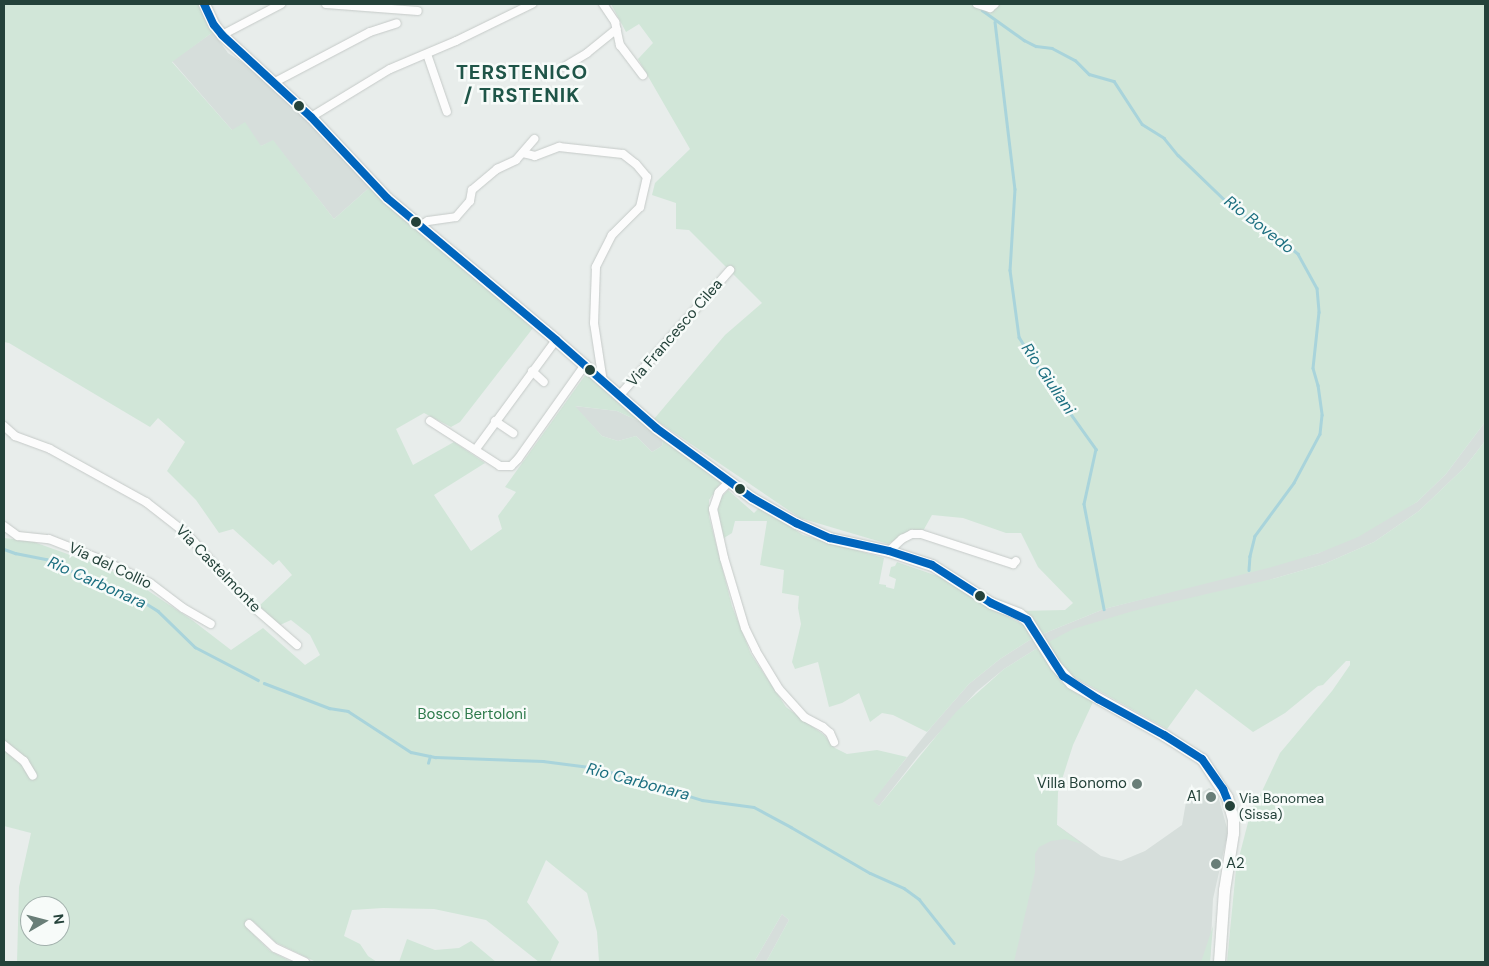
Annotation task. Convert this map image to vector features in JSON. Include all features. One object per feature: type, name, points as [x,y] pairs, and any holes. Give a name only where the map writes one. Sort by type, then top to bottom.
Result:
[{"type":"street","points":[[204,4],[214,25],[222,35],[311,117],[356,167],[403,212],[556,340],[656,428],[763,505],[811,530],[845,542],[889,551],[944,572],[991,603],[1019,614],[1033,628],[1054,665],[1071,682],[1198,756],[1208,766],[1223,789],[1231,809],[1233,833],[1224,890],[1219,962]]},
{"type":"street","points":[[222,35],[281,4]]},
{"type":"street","points":[[326,4],[418,11]]},
{"type":"street","points":[[311,117],[390,69],[427,54],[532,4]]},
{"type":"street","points":[[603,4],[615,22],[620,44],[643,75]]},
{"type":"street","points":[[977,4],[990,8],[995,4]]},
{"type":"street","points":[[275,82],[370,32],[397,23]]},
{"type":"street","points":[[564,67],[587,53],[617,29]]},
{"type":"street","points":[[427,54],[447,112]]},
{"type":"street","points":[[420,226],[428,221],[456,217],[470,201],[472,190],[488,175],[516,160],[534,139]]},
{"type":"street","points":[[523,153],[535,156],[559,147],[623,154],[636,164],[647,177],[640,207],[612,235],[601,254],[595,272],[594,328],[603,382]]},
{"type":"street","name":"Via Francesco Cilea","points":[[619,396],[730,270]]},
{"type":"street","points":[[476,450],[556,340]]},
{"type":"street","points":[[430,421],[500,466],[511,466],[518,459],[584,366]]},
{"type":"street","points":[[532,371],[544,382]]},
{"type":"street","points":[[496,420],[513,433]]},
{"type":"street","name":"Via Castelmonte","points":[[4,426],[15,436],[50,449],[146,502],[187,534],[251,605],[297,645]]},
{"type":"street","points":[[730,481],[719,492],[712,509],[724,558],[745,628],[756,651],[779,689],[804,717],[830,733],[834,742]]},
{"type":"street","name":"Via del Collio","points":[[4,526],[18,536],[49,539],[107,562],[150,583],[183,608],[210,624]]},
{"type":"street","points":[[889,551],[902,539],[912,534],[921,534],[1012,564],[1016,561]]},
{"type":"street","points":[[4,745],[24,762],[33,776]]},
{"type":"street","points":[[249,924],[276,948],[305,962]]},
{"type":"shaded area","points":[[213,32],[228,53],[266,78],[370,187],[334,219],[273,141],[261,146],[232,130],[172,61]]},
{"type":"shaded area","points":[[574,406],[617,411],[645,424],[663,439],[662,446],[652,452],[636,436],[618,441],[602,436]]},
{"type":"shaded area","points":[[1485,422],[1485,441],[1465,467],[1419,511],[1374,542],[1324,564],[1039,647],[1004,669],[976,692],[919,755],[879,806],[872,801],[933,725],[969,684],[1000,659],[1033,638],[1104,609],[1319,553],[1417,502],[1446,474]]},
{"type":"shaded area","points":[[1209,788],[1217,792],[1227,828],[1228,841],[1226,841],[1213,899],[1210,962],[770,962],[1057,825],[1101,856],[1121,861],[1145,851],[1182,825],[1186,802]]},
{"type":"shaded area","points":[[782,914],[789,920],[766,962],[754,962]]},
{"type":"green space","name":"Bosco Bertoloni","points":[[4,4],[201,4],[213,32],[172,62],[232,130],[245,122],[261,146],[273,140],[334,219],[370,187],[533,328],[460,422],[451,427],[424,413],[396,429],[413,465],[454,442],[485,463],[434,495],[471,551],[502,529],[498,516],[516,492],[505,487],[586,374],[645,424],[617,411],[575,406],[602,436],[618,441],[636,436],[652,452],[662,446],[663,439],[722,481],[709,500],[709,517],[732,606],[751,654],[786,707],[824,735],[835,748],[847,754],[877,750],[907,757],[873,801],[879,806],[956,712],[1004,669],[1039,647],[1073,629],[1133,611],[1276,578],[1324,564],[1374,542],[1419,511],[1465,467],[1485,441],[1485,962],[1227,962],[1236,869],[1252,807],[1256,804],[1280,753],[1332,691],[1350,665],[1350,661],[1346,661],[1323,685],[1318,686],[1285,713],[1253,732],[1196,689],[1167,729],[1069,674],[1051,668],[1061,682],[1093,702],[1073,745],[1058,792],[1057,825],[1082,844],[1065,839],[1051,841],[1039,847],[1035,854],[1035,872],[1014,962],[766,962],[789,920],[782,914],[754,962],[599,962],[597,932],[587,893],[546,860],[527,902],[559,942],[550,962],[539,962],[486,920],[434,909],[383,908],[352,910],[344,936],[360,944],[368,956],[377,962],[316,962],[275,942],[254,922],[247,919],[246,927],[270,951],[292,962],[17,962],[19,887],[31,833],[4,826],[4,538],[31,541],[104,567],[141,586],[192,620],[231,650],[263,628],[305,665],[320,655],[310,635],[291,620],[280,625],[259,606],[292,575],[279,560],[273,565],[233,529],[219,533],[196,500],[167,471],[185,442],[158,418],[150,427],[9,343],[4,342]]},
{"type":"green space","points":[[611,4],[1485,4],[1485,422],[1446,474],[1417,502],[1358,537],[1319,553],[1272,567],[1104,609],[1033,638],[1000,659],[969,684],[927,732],[893,715],[882,713],[870,722],[859,693],[842,703],[829,707],[818,662],[795,669],[792,662],[801,624],[798,608],[799,596],[782,593],[784,570],[760,565],[767,521],[735,521],[732,533],[724,538],[718,512],[719,500],[728,490],[754,513],[760,507],[803,535],[884,558],[879,584],[886,585],[886,587],[894,589],[896,579],[889,576],[891,567],[895,566],[897,562],[949,580],[982,604],[1024,625],[1018,611],[1065,610],[1073,603],[1038,567],[1021,533],[1006,533],[963,518],[932,515],[923,531],[913,530],[888,544],[800,518],[654,419],[725,335],[762,303],[689,230],[676,229],[676,203],[652,195],[655,183],[690,149],[638,59],[653,43],[639,24],[626,32]]},
{"type":"green space","points":[[1213,926],[1210,962],[1201,962]]},
{"type":"green space","points":[[407,939],[435,950],[459,948],[471,941],[496,962],[399,962]]},
{"type":"waterway","name":"Rio Bovedo","points":[[982,10],[1024,40],[1036,46],[1052,48],[1075,60],[1089,74],[1114,81],[1142,124],[1164,138],[1178,155],[1233,208],[1269,231],[1298,254],[1317,288],[1319,312],[1313,368],[1318,385],[1322,415],[1320,434],[1294,483],[1255,536],[1249,570]]},
{"type":"waterway","name":"Rio Giuliani","points":[[995,22],[1015,189],[1010,270],[1019,337],[1038,368],[1096,449],[1084,504],[1104,609]]},
{"type":"waterway","name":"Rio Carbonara","points":[[4,549],[46,559],[78,574],[113,586],[158,611],[195,647],[258,680]]},
{"type":"waterway","name":"Rio Carbonara","points":[[264,683],[329,708],[348,711],[411,752],[435,757],[543,761],[597,768],[702,800],[754,807],[870,873],[904,888],[919,899],[954,943]]},
{"type":"waterway","name":"Rio Carbonara","points":[[428,763],[430,756]]},
{"type":"transit line","points":[[204,4],[214,25],[222,35],[311,117],[387,198],[556,340],[656,428],[752,498],[796,523],[830,538],[889,551],[932,565],[991,603],[1027,620],[1063,676],[1098,699],[1164,735],[1202,759],[1223,789],[1230,806]]},
{"type":"place","name":"Villa Bonomo","points":[[1137,784]]},
{"type":"place","name":"A1","points":[[1211,797]]},
{"type":"place","name":"Via Bonomea (Sissa)","points":[[1230,806]]},
{"type":"place","name":"A2","points":[[1216,864]]},
{"type":"district","name":"TERSTENICO / TRSTENIK","points":[[522,84]]}]
